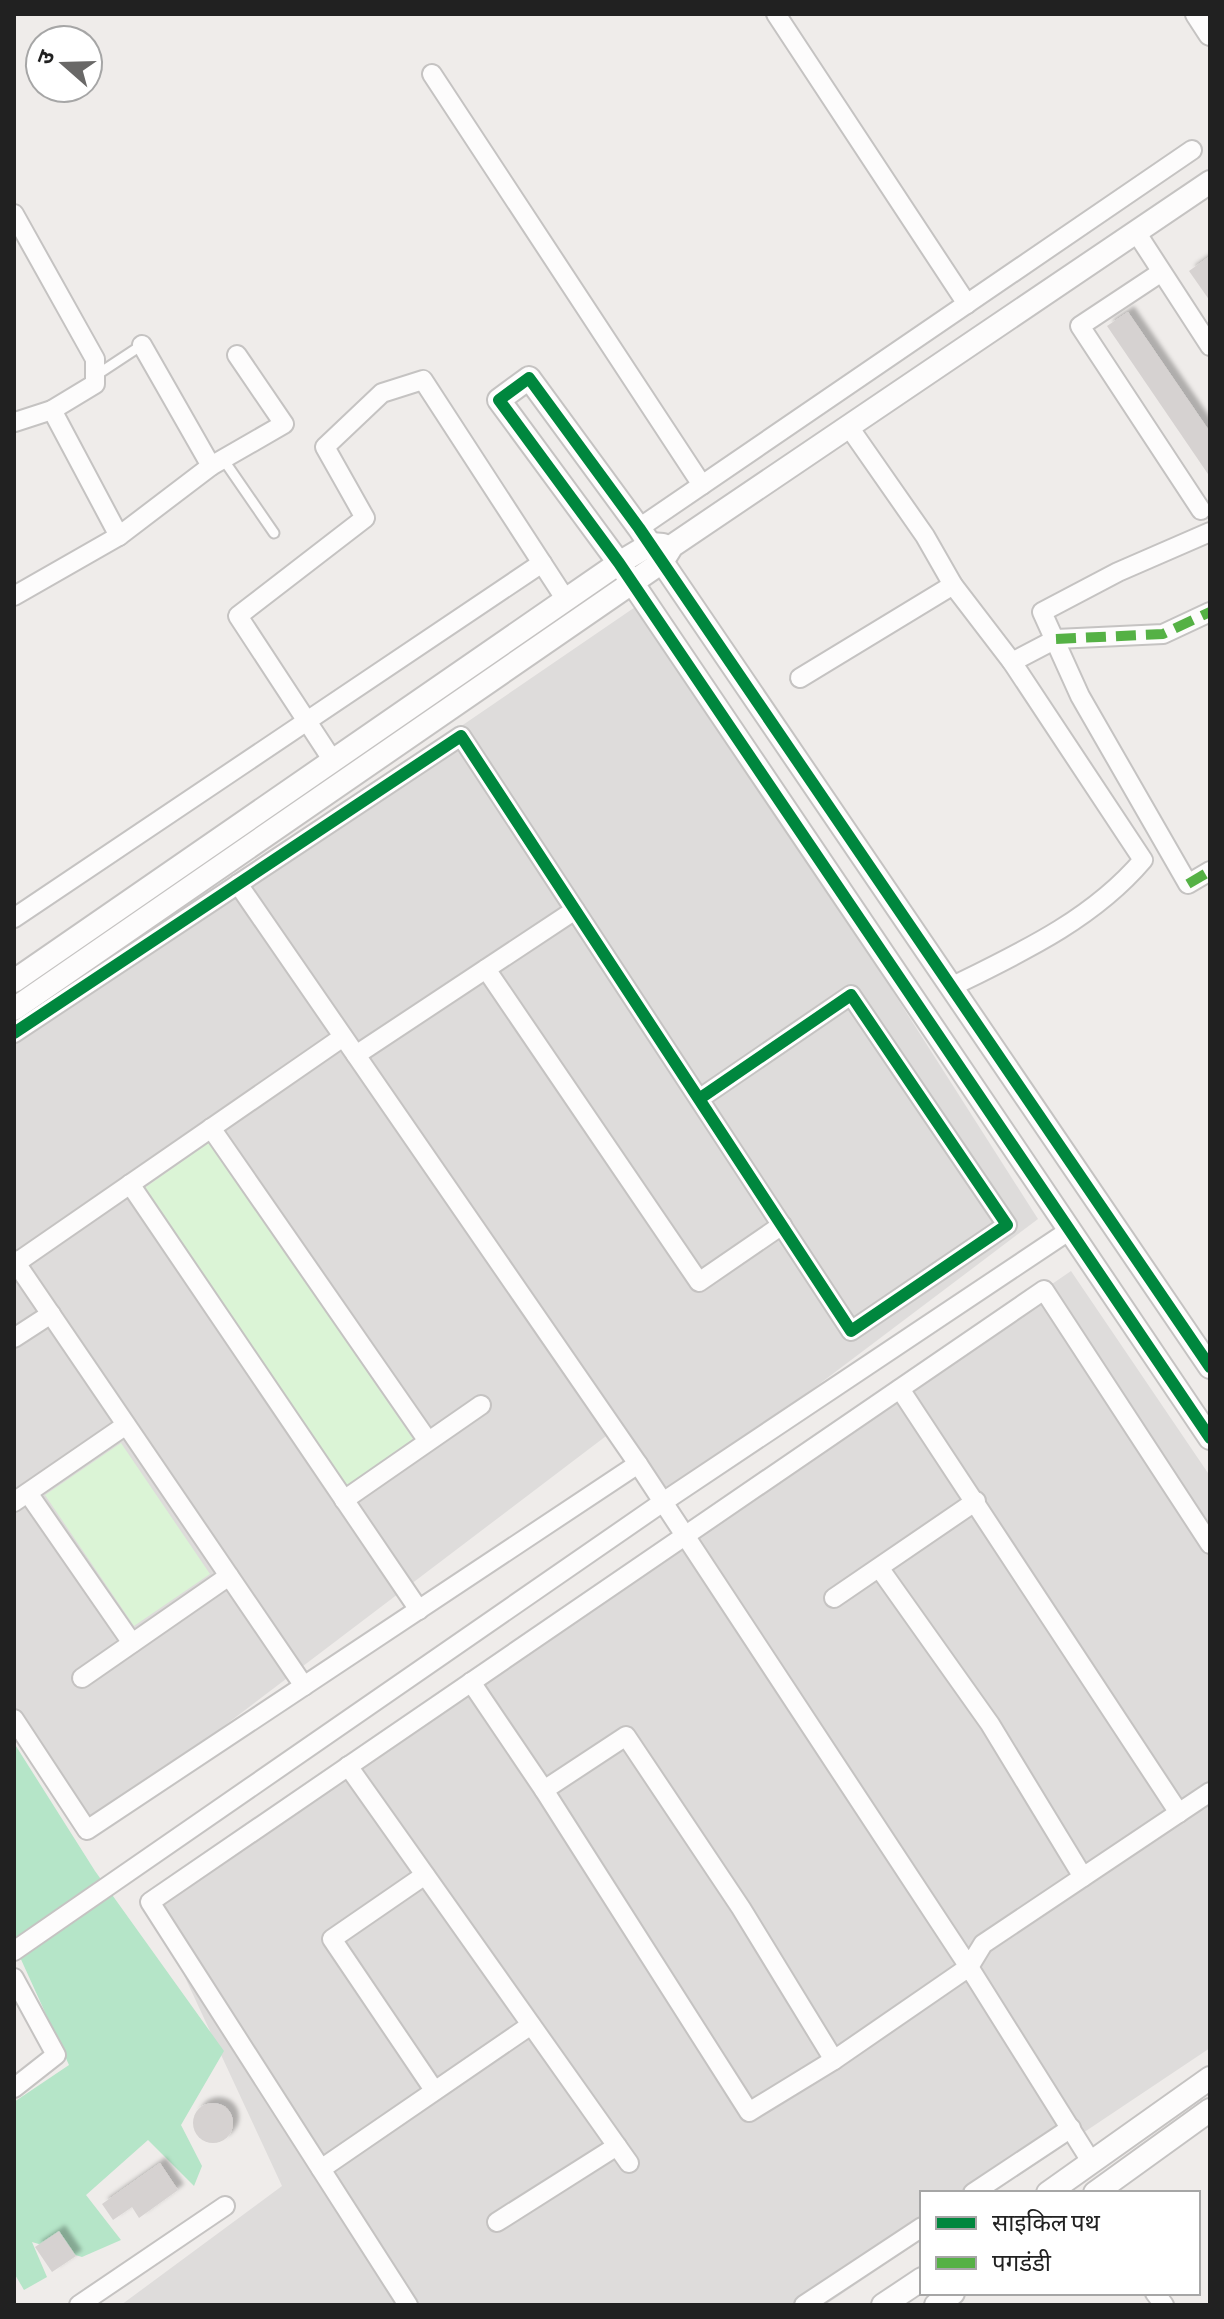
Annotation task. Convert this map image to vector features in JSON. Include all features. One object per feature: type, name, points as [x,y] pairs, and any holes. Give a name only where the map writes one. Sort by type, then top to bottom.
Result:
[{"type":"street","points":[[776,14],[967,304]]},
{"type":"street","points":[[1197,14],[1210,34]]},
{"type":"street","points":[[432,74],[702,485]]},
{"type":"street","points":[[14,1009],[625,573],[656,545],[702,485],[1192,150]]},
{"type":"street","points":[[656,545],[849,427],[1210,182]]},
{"type":"street","points":[[14,214],[95,359],[95,384],[52,410],[14,422]]},
{"type":"street","points":[[1136,232],[1210,346]]},
{"type":"street","points":[[1160,273],[1080,326],[1201,510]]},
{"type":"street","points":[[142,345],[217,462]]},
{"type":"street","points":[[14,596],[119,536],[217,462],[284,424],[237,355]]},
{"type":"street","points":[[1210,1367],[656,545],[529,378],[499,400],[625,573],[1210,1438]]},
{"type":"street","points":[[333,761],[238,616],[365,518],[325,447],[382,393],[423,380],[566,600]]},
{"type":"street","points":[[52,410],[119,536]]},
{"type":"street","points":[[849,427],[925,536],[953,585],[1012,662],[1143,860],[1155,862],[1173,856]]},
{"type":"street","points":[[1210,532],[1118,572],[1042,612],[1080,696],[1188,884],[1210,871]]},
{"type":"street","points":[[14,918],[542,563]]},
{"type":"street","points":[[14,981],[566,600],[625,573]]},
{"type":"street","points":[[800,678],[953,585]]},
{"type":"street","points":[[1012,662],[1056,639],[1163,634],[1210,612]]},
{"type":"street","points":[[14,1033],[461,736],[851,1331],[1007,1225],[851,995],[699,1099]]},
{"type":"street","points":[[951,987],[1029,949],[1116,892],[1143,860]]},
{"type":"street","points":[[238,884],[638,1464],[969,1967],[1092,2163]]},
{"type":"street","points":[[356,1055],[575,910]]},
{"type":"street","points":[[486,969],[699,1282],[782,1225]]},
{"type":"street","points":[[304,1686],[15,1262],[343,1037]]},
{"type":"street","points":[[211,1128],[428,1441]]},
{"type":"street","points":[[130,1184],[419,1610]]},
{"type":"street","points":[[14,1951],[663,1502],[1070,1230]]},
{"type":"street","points":[[408,2305],[150,1902],[1044,1290],[1210,1544]]},
{"type":"street","points":[[14,1338],[51,1314]]},
{"type":"street","points":[[900,1389],[1179,1813]]},
{"type":"street","points":[[344,1500],[481,1405]]},
{"type":"street","points":[[126,1425],[21,1498],[132,1643]]},
{"type":"street","points":[[14,1719],[87,1830],[638,1464]]},
{"type":"street","points":[[834,1598],[976,1501]]},
{"type":"street","points":[[880,1569],[990,1724],[1083,1877]]},
{"type":"street","points":[[82,1678],[229,1576]]},
{"type":"street","points":[[471,1682],[544,1790],[749,2112],[834,2060],[969,1967],[983,1944],[1210,1792]]},
{"type":"street","points":[[544,1790],[626,1736],[741,1908],[834,2060]]},
{"type":"street","points":[[348,1766],[629,2163]]},
{"type":"street","points":[[425,1875],[332,1939],[434,2090]]},
{"type":"street","points":[[14,1978],[56,2055],[14,2088]]},
{"type":"street","points":[[321,2169],[531,2025]]},
{"type":"street","points":[[1056,2191],[1079,2185],[1092,2163],[1210,2078]]},
{"type":"street","points":[[1098,2191],[1210,2110]]},
{"type":"street","points":[[976,2191],[1071,2128]]},
{"type":"street","points":[[497,2222],[617,2146]]},
{"type":"street","points":[[79,2305],[225,2206]]},
{"type":"street","points":[[804,2305],[920,2228]]},
{"type":"street","points":[[883,2305],[920,2280]]},
{"type":"lane","points":[[95,376],[142,345]]},
{"type":"lane","points":[[217,462],[274,533]]},
{"type":"shaded area","points":[[644,601],[1038,1219],[663,1502],[614,1430],[87,1830],[14,1719],[14,1032]]},
{"type":"shaded area","points":[[1071,1271],[1210,1476],[1210,2048],[996,2191],[920,2191],[920,2241],[825,2305],[121,2305],[282,2186],[150,1902]]},
{"type":"green space","points":[[210,1142],[413,1439],[347,1486],[143,1189]]},
{"type":"green space","points":[[121,1443],[210,1574],[134,1626],[45,1495]]},
{"type":"green space","points":[[14,1743],[95,1871],[224,2051],[181,2125],[202,2166],[194,2186],[148,2140],[86,2195],[121,2240],[82,2257],[32,2242],[47,2277],[24,2290],[14,2273],[14,2102],[69,2065],[14,1944]]},
{"type":"building","points":[[1210,256],[1210,301],[1189,271]]},
{"type":"building","points":[[1128,312],[1210,432],[1210,477],[1107,326]]},
{"type":"building","points":[[213,2103],[227,2109],[233,2123],[227,2137],[213,2143],[199,2137],[193,2123],[199,2109]]},
{"type":"building","points":[[160,2163],[178,2190],[139,2218],[132,2207],[113,2220],[102,2204]]},
{"type":"building","points":[[59,2231],[76,2256],[52,2272],[35,2247]]},
{"type":"marked path","points":[[1056,639],[1163,634],[1210,612]]},
{"type":"marked path","points":[[1188,884],[1210,871]]},
{"type":"cycle path","points":[[1210,1367],[639,528],[529,378],[499,400],[619,563],[1210,1438]]},
{"type":"cycle path","points":[[14,1033],[461,736],[851,1331],[1007,1225],[851,995],[699,1099]]}]
